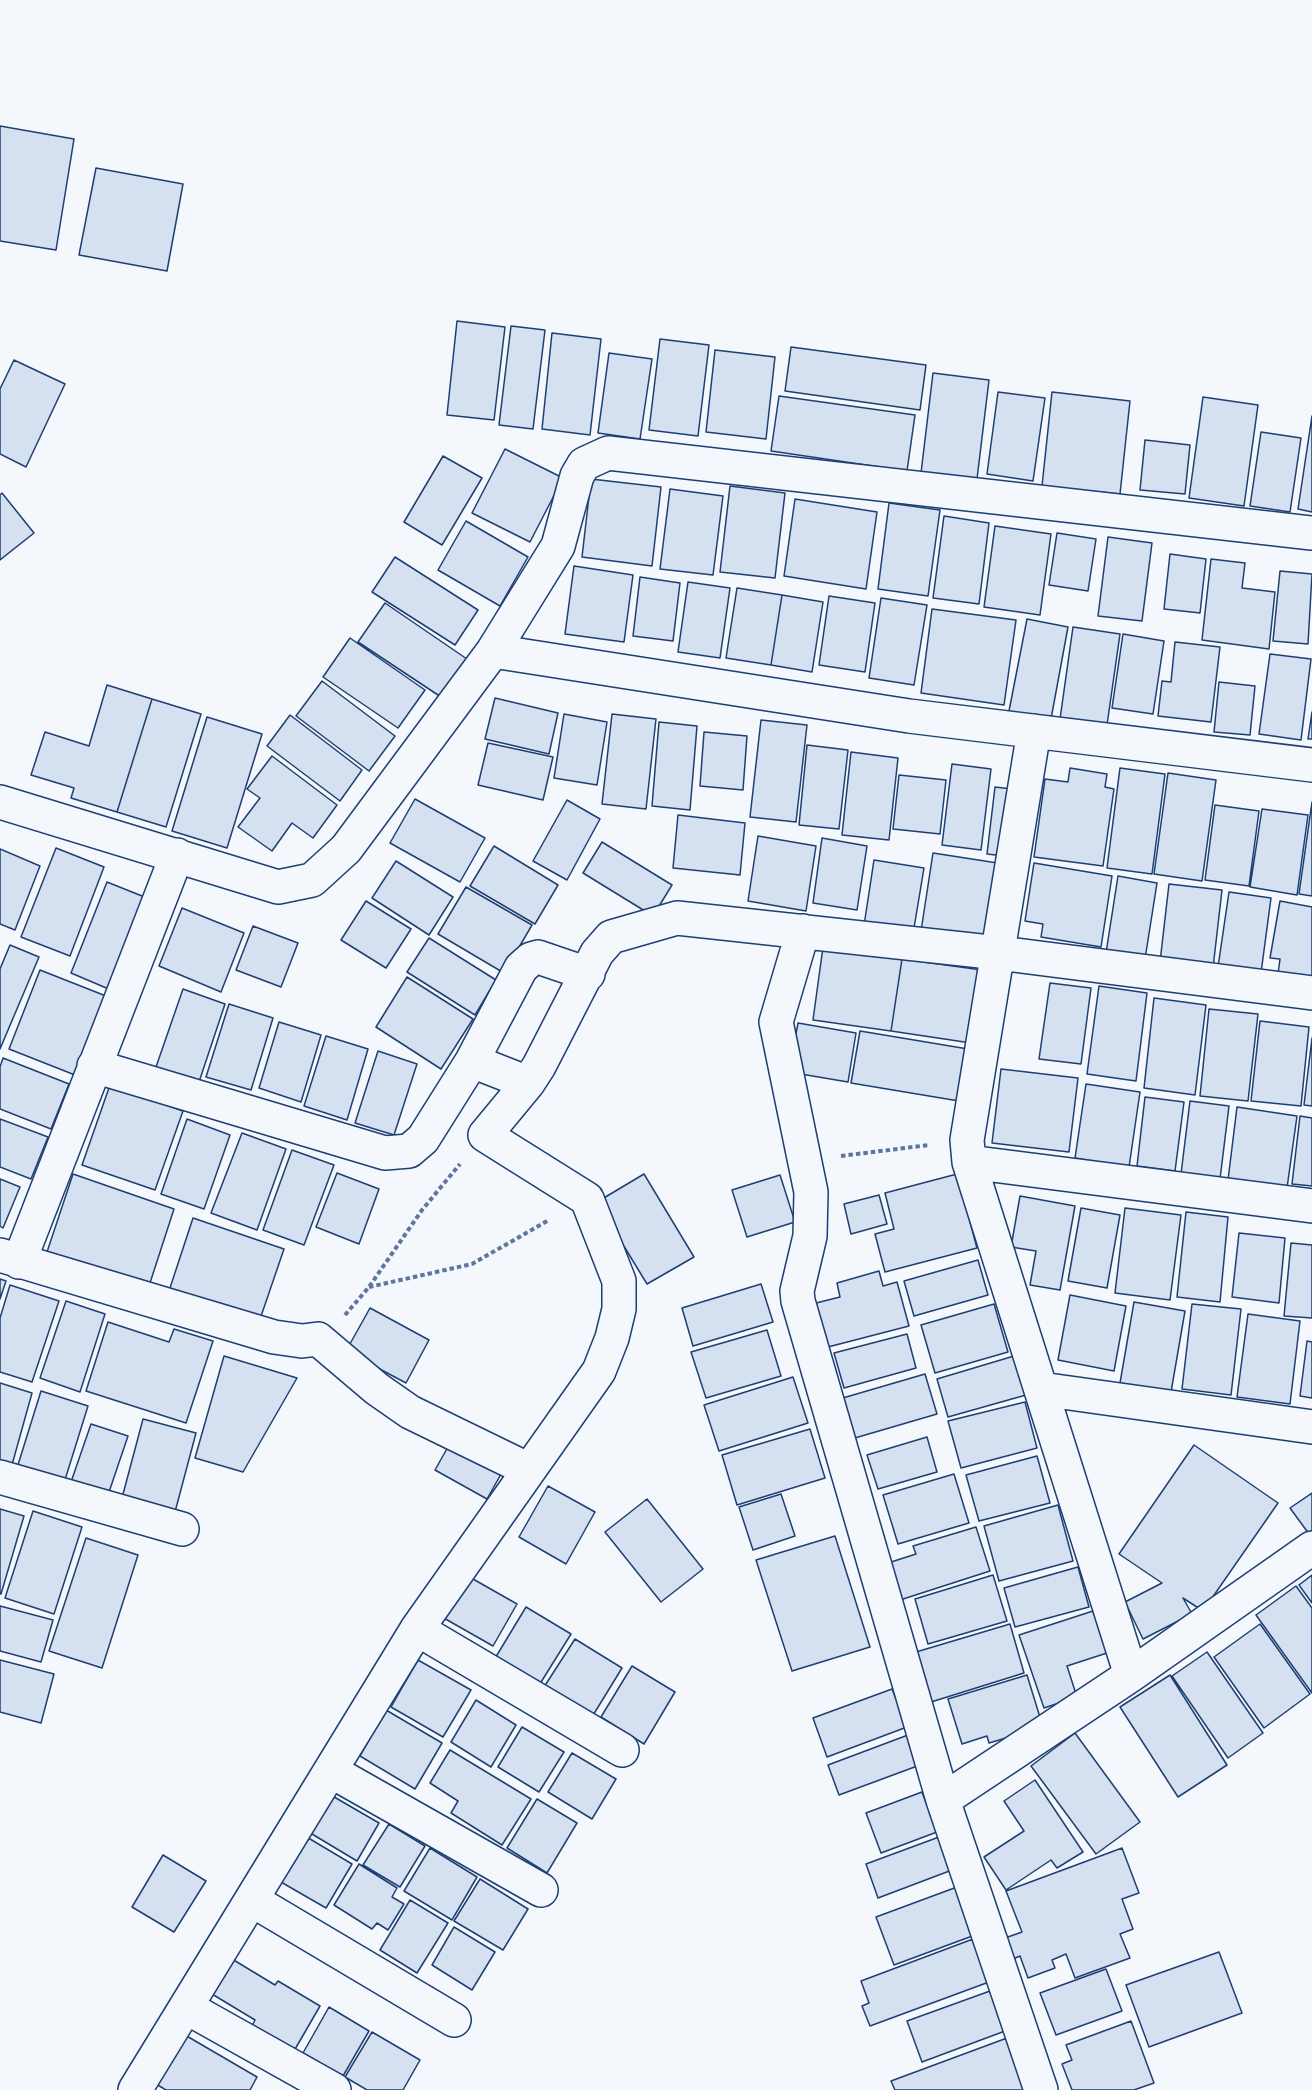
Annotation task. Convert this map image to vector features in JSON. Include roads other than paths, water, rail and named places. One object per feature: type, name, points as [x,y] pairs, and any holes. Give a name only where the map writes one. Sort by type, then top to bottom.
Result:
[{"type":"street","points":[[0,802],[278,887],[312,880],[346,849],[493,651],[558,546],[578,476],[584,464],[608,453],[1312,533]]},
{"type":"street","points":[[493,651],[909,716],[1312,765]]},
{"type":"street","points":[[1034,731],[968,1151],[1131,1675]]},
{"type":"street","points":[[177,855],[94,1066],[10,1258],[274,1337],[302,1341],[318,1339],[377,1389],[410,1412],[529,1470]]},
{"type":"street","points":[[135,2090],[417,1629],[599,1371],[612,1338],[619,1309],[618,1281],[587,1199],[485,1135],[528,1083],[588,974],[597,953],[611,937],[677,918],[999,953],[1312,993]]},
{"type":"street","points":[[803,931],[776,1022],[811,1192],[810,1236],[797,1291],[798,1301],[943,1800],[1041,2090]]},
{"type":"street","points":[[94,1066],[385,1153],[398,1154],[409,1151],[423,1139],[472,1061],[521,968],[531,959],[538,957],[588,974]]},
{"type":"street","points":[[472,1061],[528,1083]]},
{"type":"street","points":[[968,1151],[1312,1206]]},
{"type":"street","points":[[1041,1389],[1312,1427]]},
{"type":"street","points":[[0,1477],[182,1529]]},
{"type":"street","points":[[943,1800],[1131,1675],[1312,1548]]},
{"type":"street","points":[[417,1629],[622,1750]]},
{"type":"street","points":[[331,1771],[541,1890]]},
{"type":"street","points":[[252,1900],[454,2020]]},
{"type":"street","points":[[186,2007],[334,2090]]}]
